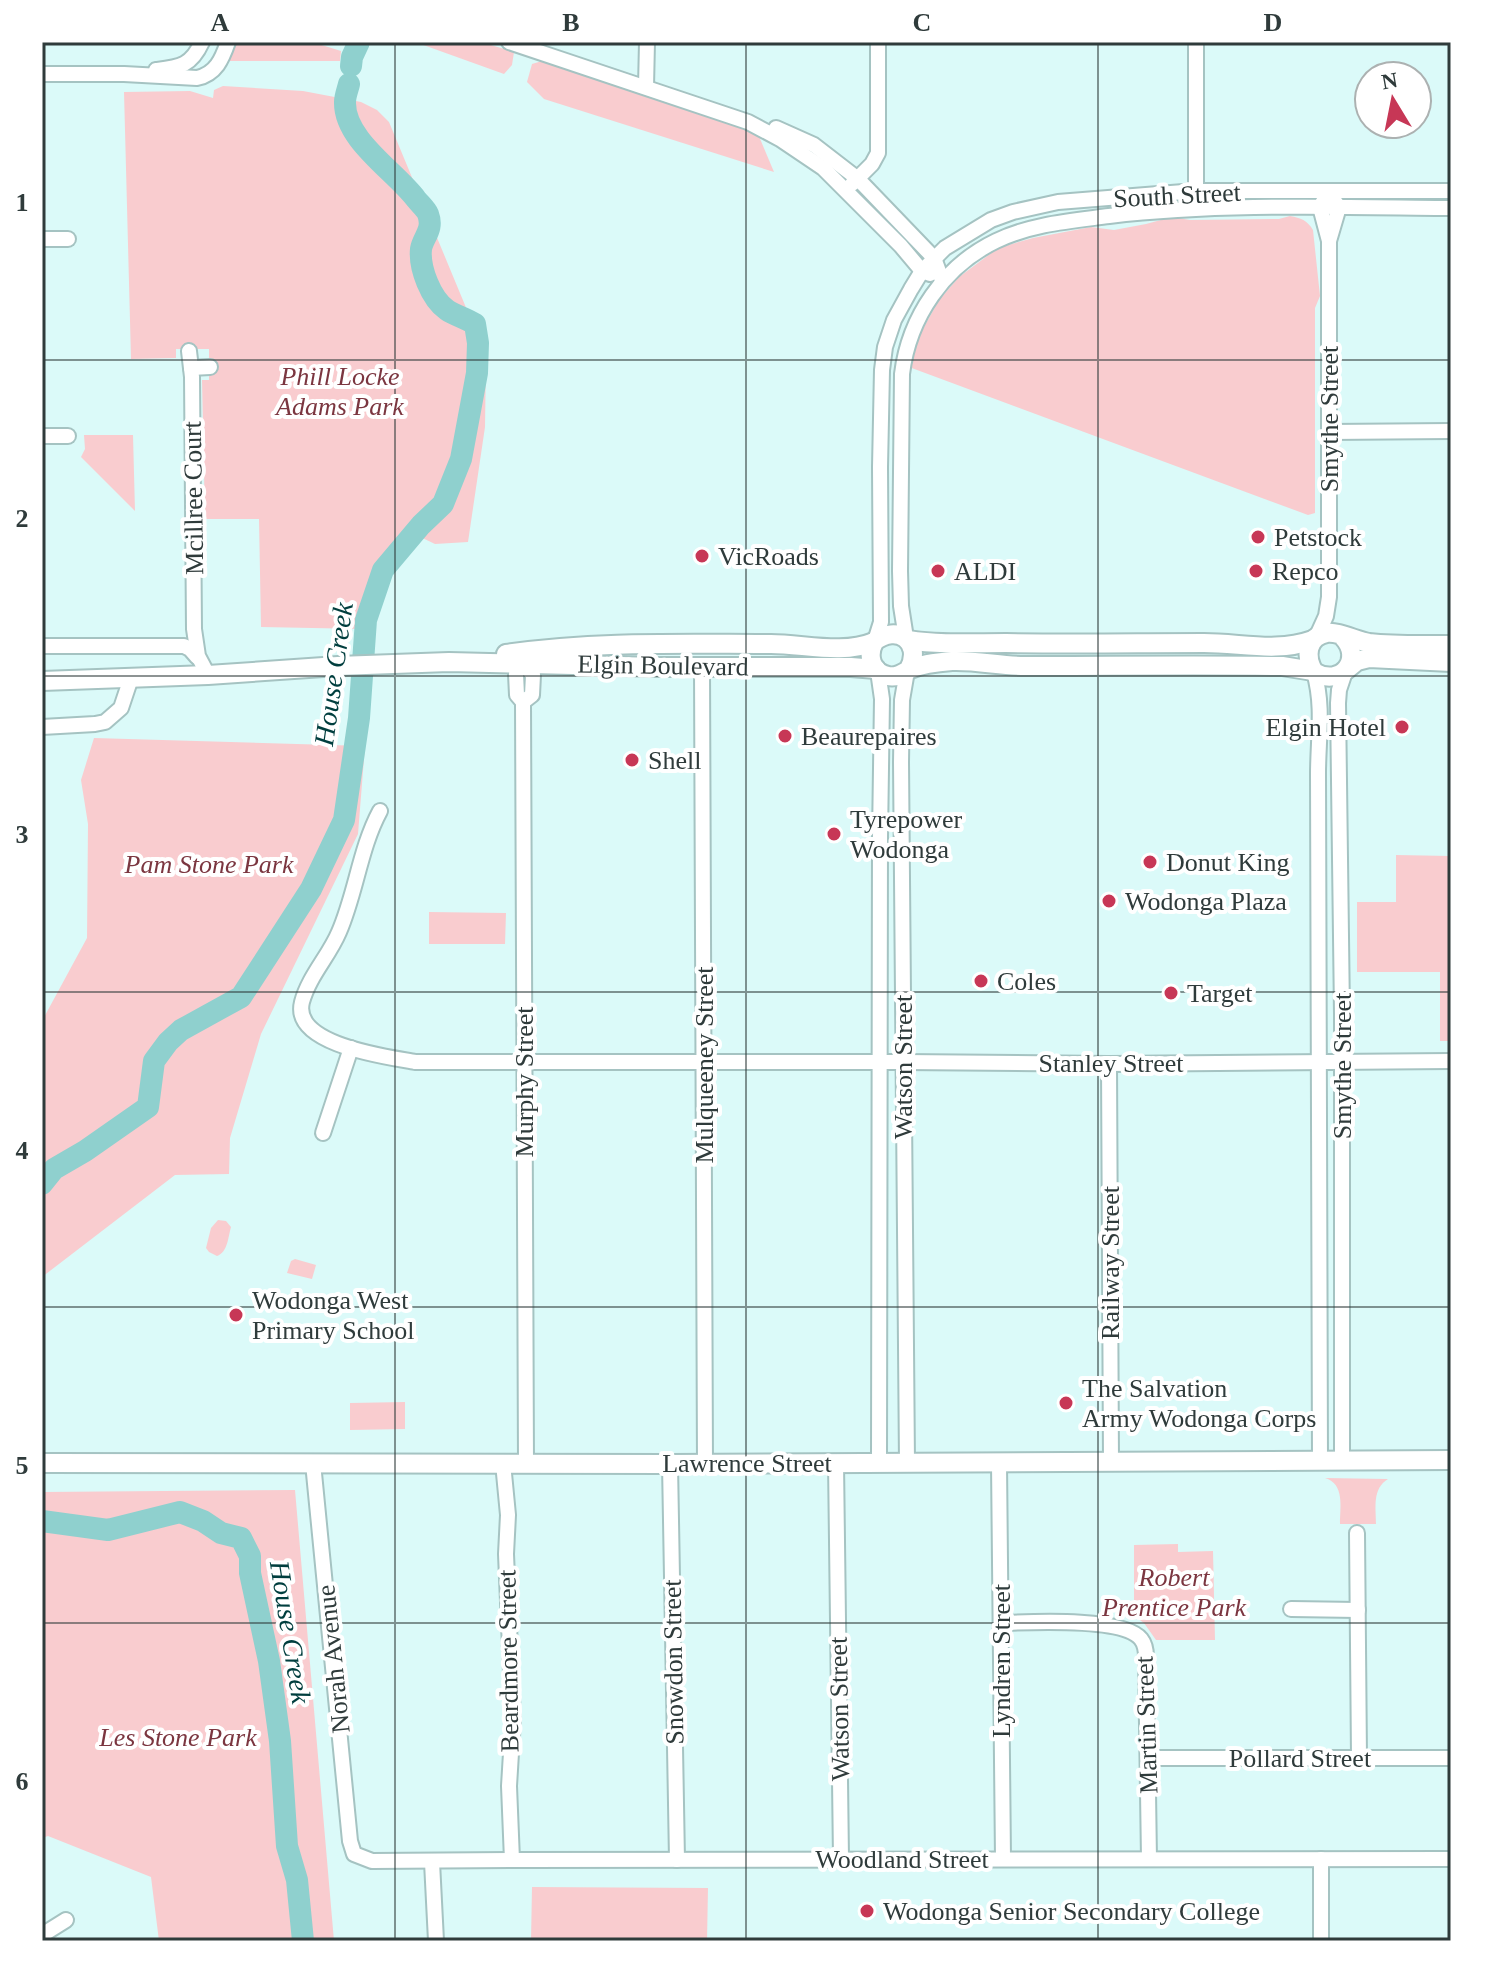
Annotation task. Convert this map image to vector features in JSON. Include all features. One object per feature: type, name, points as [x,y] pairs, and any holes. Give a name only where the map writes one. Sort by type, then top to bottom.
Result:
[{"type":"main road","points":[[1451,645],[1370,643],[1331,632],[1292,646],[1267,648],[1225,643],[936,643],[887,634],[874,642],[870,655],[877,670],[889,677],[932,664],[955,661],[1008,666],[1282,666],[1329,677],[1340,675],[1357,661],[1366,658],[1451,662]]},
{"type":"main road","points":[[1343,636],[1351,654],[1345,671]]},
{"type":"main road","points":[[907,639],[914,655],[908,670]]},
{"type":"main road","points":[[1313,671],[1307,654],[1314,639]]},
{"type":"main road","name":"Elgin Boulevard","points":[[42,681],[131,678],[204,669],[385,665],[566,656],[653,643],[793,644],[844,649],[859,648],[874,642]]},
{"type":"main road","points":[[653,643],[654,658],[660,667]]},
{"type":"main road","name":"Elgin Boulevard","points":[[566,656],[660,667],[838,666],[877,670]]},
{"type":"main road","name":"Lawrence Street","points":[[42,1463],[705,1464],[1451,1460]]},
{"type":"street","points":[[124,74],[183,65],[196,54],[202,42]]},
{"type":"street","points":[[42,74],[204,76],[219,64],[228,42]]},
{"type":"street","points":[[509,42],[748,122],[778,128],[806,141],[858,179],[934,258],[942,280]]},
{"type":"street","points":[[646,87],[647,42]]},
{"type":"street","points":[[846,189],[872,164],[878,153],[878,42]]},
{"type":"street","points":[[1196,42],[1196,208]]},
{"type":"street","points":[[748,122],[813,160],[846,189],[922,271],[942,280]]},
{"type":"street","name":"South Street","points":[[922,271],[934,258],[991,220],[1058,202],[1196,191],[1451,191]]},
{"type":"street","points":[[1320,207],[1329,191],[1339,207]]},
{"type":"street","name":"Smythe Street","points":[[1314,639],[1326,616],[1329,597],[1329,241],[1320,207]]},
{"type":"street","name":"Smythe Street","points":[[1329,241],[1339,207]]},
{"type":"street","name":"South Street","points":[[942,280],[958,265],[995,241],[1041,226],[1081,220],[1196,208],[1451,208]]},
{"type":"street","points":[[42,239],[68,239]]},
{"type":"street","points":[[874,642],[881,618],[882,370],[888,334],[922,271]]},
{"type":"street","points":[[907,639],[901,606],[902,374],[904,355],[913,329],[942,280]]},
{"type":"street","name":"Mcillree Court","points":[[189,351],[194,629],[196,649],[204,669]]},
{"type":"street","points":[[191,368],[210,367]]},
{"type":"street","points":[[882,370],[902,374]]},
{"type":"street","points":[[1329,432],[1451,431]]},
{"type":"street","points":[[42,436],[68,436]]},
{"type":"street","points":[[880,467],[901,464]]},
{"type":"street","name":"Smythe Street","points":[[1329,597],[1333,616],[1343,636]]},
{"type":"street","points":[[174,646],[188,640],[194,629]]},
{"type":"street","points":[[42,646],[184,646],[190,649],[204,669]]},
{"type":"street","name":"Murphy Street","points":[[523,657],[516,674],[517,695],[523,702],[526,1463]]},
{"type":"street","name":"Mulqueeney Street","points":[[702,667],[705,1464]]},
{"type":"street","name":"Watson Street","points":[[877,670],[882,699],[879,1462]]},
{"type":"street","name":"Watson Street","points":[[907,1463],[901,762],[902,700],[908,670]]},
{"type":"street","name":"Smythe Street","points":[[1313,671],[1321,704],[1318,774],[1320,1461]]},
{"type":"street","name":"Smythe Street","points":[[1342,1461],[1338,698],[1345,671]]},
{"type":"street","points":[[42,727],[105,722],[121,708],[131,678]]},
{"type":"street","points":[[880,761],[901,762]]},
{"type":"street","points":[[1318,774],[1340,774]]},
{"type":"street","points":[[380,811],[372,827],[339,934],[311,980],[301,1006],[307,1024],[323,1038],[351,1048],[415,1062],[880,1062]]},
{"type":"street","points":[[880,837],[902,837]]},
{"type":"street","points":[[1319,845],[1340,845]]},
{"type":"street","points":[[1318,1014],[1342,1014]]},
{"type":"street","points":[[880,1021],[903,1021]]},
{"type":"street","points":[[323,1133],[351,1048]]},
{"type":"street","points":[[1342,1062],[1451,1061]]},
{"type":"street","name":"Stanley Street","points":[[880,1062],[1342,1062]]},
{"type":"street","name":"Railway Street","points":[[1109,1064],[1111,1462]]},
{"type":"street","points":[[880,1106],[903,1106]]},
{"type":"street","points":[[1320,1136],[1342,1136]]},
{"type":"street","points":[[1320,1378],[1342,1377]]},
{"type":"street","points":[[880,1406],[907,1407]]},
{"type":"street","name":"Watson Street","points":[[836,1462],[841,1859]]},
{"type":"street","name":"Norah Avenue","points":[[313,1463],[350,1841],[354,1854]]},
{"type":"street","name":"Beardmore Street","points":[[503,1463],[508,1515],[506,1554],[513,1720],[509,1786],[512,1860]]},
{"type":"street","name":"Lyndren Street","points":[[999,1463],[1003,1859]]},
{"type":"street","name":"Snowdon Street","points":[[670,1464],[677,1860]]},
{"type":"street","points":[[1357,1533],[1359,1758]]},
{"type":"street","points":[[1291,1609],[1358,1610]]},
{"type":"street","name":"Martin Street","points":[[1001,1623],[1085,1623],[1119,1627],[1141,1639],[1146,1657],[1149,1859]]},
{"type":"street","name":"Pollard Street","points":[[1149,1758],[1451,1758]]},
{"type":"street","name":"Woodland Street","points":[[354,1854],[372,1861],[432,1862],[1451,1859]]},
{"type":"street","points":[[1321,1859],[1321,1941]]},
{"type":"street","points":[[432,1862],[436,1941]]},
{"type":"street","points":[[42,1935],[66,1920]]},
{"type":"green space","points":[[235,42],[312,42],[341,51],[340,61],[229,61]]},
{"type":"green space","points":[[415,42],[481,42],[514,52],[512,65],[504,74]]},
{"type":"green space","points":[[555,62],[758,134],[774,172],[544,99],[527,82],[532,64]]},
{"type":"green space","name":"Phill Locke Adams Park","points":[[223,86],[303,91],[361,102],[377,110],[389,122],[486,356],[485,427],[468,542],[435,544],[414,534],[383,570],[364,629],[261,627],[259,519],[205,519],[202,380],[209,380],[209,349],[176,349],[176,358],[131,359],[124,92],[190,91],[213,98],[214,90]]},
{"type":"green space","points":[[1290,216],[1303,220],[1313,230],[1320,296],[1315,308],[1315,513],[1308,515],[909,367],[920,334],[939,300],[959,277],[998,248],[1091,227],[1114,230],[1172,217],[1190,220],[1279,219]]},
{"type":"green space","points":[[84,435],[133,435],[135,511],[81,457],[85,449]]},
{"type":"green space","name":"Pam Stone Park","points":[[94,738],[365,746],[358,834],[261,1034],[230,1138],[229,1174],[175,1175],[42,1277],[42,1021],[87,938],[88,824],[81,780]]},
{"type":"green space","points":[[1396,855],[1451,856],[1451,1041],[1440,1041],[1440,972],[1357,972],[1357,902],[1396,902]]},
{"type":"green space","points":[[429,912],[506,913],[505,944],[429,944]]},
{"type":"green space","points":[[218,1220],[226,1221],[231,1227],[225,1248],[217,1256],[206,1248],[211,1228]]},
{"type":"green space","points":[[295,1259],[316,1265],[312,1279],[287,1273],[291,1261]]},
{"type":"green space","points":[[405,1402],[405,1429],[350,1430],[350,1403]]},
{"type":"green space","points":[[1325,1478],[1388,1479],[1377,1493],[1376,1524],[1340,1524],[1339,1491]]},
{"type":"green space","name":"Les Stone Park","points":[[295,1490],[334,1941],[159,1941],[151,1877],[48,1836],[42,1838],[42,1492]]},
{"type":"green space","name":"Robert Prentice Park","points":[[1178,1544],[1178,1552],[1213,1551],[1215,1640],[1156,1640],[1144,1623],[1134,1616],[1134,1545]]},
{"type":"green space","points":[[532,1887],[708,1888],[707,1941],[531,1941]]},
{"type":"waterway","name":"House Creek","points":[[351,66],[359,42]]},
{"type":"waterway","name":"House Creek","points":[[42,1184],[54,1169],[148,1107],[154,1061],[168,1042],[181,1030],[241,997],[311,889],[344,820],[359,718],[366,620],[383,570],[443,504],[461,459],[477,373],[475,324],[447,310],[431,291],[421,257],[430,225],[428,214],[361,142],[353,129],[345,102],[349,84]]},
{"type":"waterway","name":"House Creek","points":[[42,1521],[108,1530],[180,1512],[203,1521],[221,1533],[241,1538],[250,1556],[250,1573],[269,1661],[280,1741],[287,1846],[297,1880],[303,1941]]},
{"type":"place","name":"Petstock","points":[[1258,537]]},
{"type":"place","name":"VicRoads","points":[[702,556]]},
{"type":"place","name":"ALDI","points":[[938,571]]},
{"type":"place","name":"Repco","points":[[1256,571]]},
{"type":"place","name":"Elgin Hotel","points":[[1402,727]]},
{"type":"place","name":"Beaurepaires","points":[[785,736]]},
{"type":"place","name":"Shell","points":[[632,760]]},
{"type":"place","name":"Tyrepower Wodonga","points":[[834,834]]},
{"type":"place","name":"Donut King","points":[[1150,862]]},
{"type":"place","name":"Wodonga Plaza","points":[[1109,901]]},
{"type":"place","name":"Coles","points":[[981,981]]},
{"type":"place","name":"Target","points":[[1171,993]]},
{"type":"place","name":"Wodonga West Primary School","points":[[236,1315]]},
{"type":"place","name":"The Salvation Army Wodonga Corps","points":[[1066,1403]]},
{"type":"place","name":"Wodonga Senior Secondary College","points":[[867,1911]]}]
